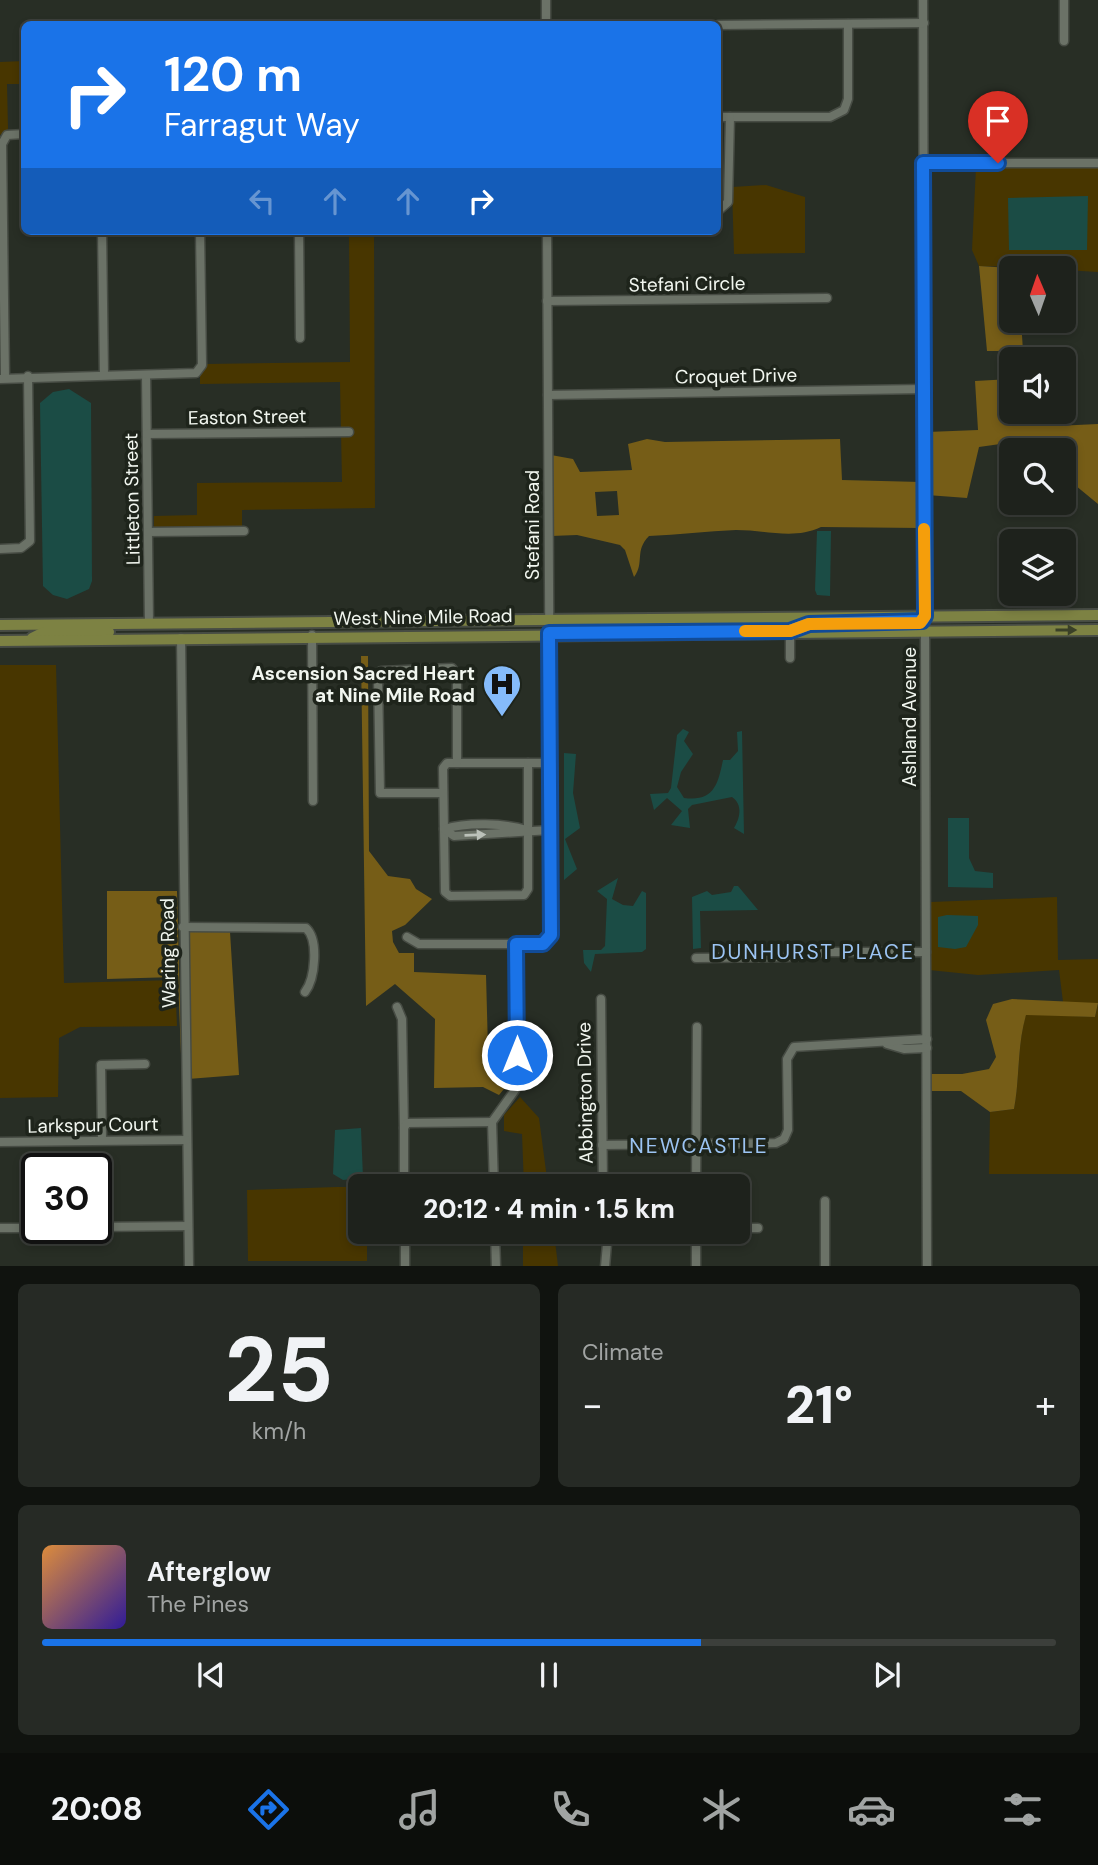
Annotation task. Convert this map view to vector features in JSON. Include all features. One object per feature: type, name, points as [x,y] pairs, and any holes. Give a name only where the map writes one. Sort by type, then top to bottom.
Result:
[{"type":"main road","points":[[925,631],[933,623],[1041,622],[1064,615]]},
{"type":"main road","name":"West Nine Mile Road","points":[[3,627],[1098,615]]},
{"type":"main road","points":[[790,631],[809,624],[920,623],[925,616]]},
{"type":"main road","points":[[549,633],[563,625],[671,625],[683,618]]},
{"type":"main road","points":[[417,635],[425,629],[541,625],[548,620]]},
{"type":"main road","points":[[181,638],[189,632],[294,628],[300,622]]},
{"type":"main road","points":[[26,640],[44,632],[128,632],[149,624]]},
{"type":"main road","name":"West Nine Mile Road","points":[[0,641],[312,635],[1098,630]]},
{"type":"street","points":[[546,0],[546,21]]},
{"type":"street","name":"Ashland Avenue","points":[[923,0],[927,1266]]},
{"type":"street","points":[[1064,0],[1064,41]]},
{"type":"street","points":[[721,26],[923,23]]},
{"type":"street","points":[[721,117],[830,117],[839,114],[848,99],[848,24]]},
{"type":"street","points":[[721,208],[728,202],[730,117]]},
{"type":"street","points":[[21,134],[5,137],[2,144],[2,377],[192,374],[200,370],[200,235]]},
{"type":"street","points":[[923,163],[1098,163]]},
{"type":"street","points":[[102,235],[104,375]]},
{"type":"street","points":[[299,235],[300,338]]},
{"type":"street","name":"Stefani Road","points":[[516,944],[546,942],[551,935],[547,235]]},
{"type":"street","name":"Stefani Circle","points":[[547,301],[827,298]]},
{"type":"street","name":"Littleton Street","points":[[146,375],[149,624]]},
{"type":"street","points":[[0,549],[22,548],[30,541],[28,376]]},
{"type":"street","name":"Croquet Drive","points":[[548,395],[924,389]]},
{"type":"street","name":"Easton Street","points":[[147,434],[349,432]]},
{"type":"street","points":[[148,533],[244,531]]},
{"type":"street","points":[[790,631],[790,658]]},
{"type":"street","points":[[312,635],[313,801]]},
{"type":"street","name":"Waring Road","points":[[181,638],[189,1266]]},
{"type":"street","points":[[443,793],[380,793],[378,677],[381,671],[452,668],[457,676],[457,763]]},
{"type":"street","points":[[528,763],[528,889],[524,895],[450,896],[445,892],[443,768],[447,763],[550,762]]},
{"type":"street","points":[[444,829],[455,826],[512,826],[527,830],[550,830]]},
{"type":"street","points":[[183,927],[306,928],[312,938],[312,979],[305,992]]},
{"type":"street","points":[[407,937],[419,944],[516,944],[517,1083],[493,1125],[494,1174]]},
{"type":"street","points":[[696,958],[788,957],[827,952],[926,952]]},
{"type":"street","name":"Abbington Drive","points":[[601,999],[603,1174]]},
{"type":"street","points":[[397,1007],[402,1019],[404,1174]]},
{"type":"street","points":[[695,1174],[697,1027]]},
{"type":"street","points":[[602,1145],[773,1143],[784,1139],[788,1130],[787,1059],[794,1047],[884,1043],[904,1038],[927,1043]]},
{"type":"street","points":[[102,1140],[102,1065],[145,1064]]},
{"type":"street","points":[[404,1128],[407,1123],[493,1125]]},
{"type":"street","name":"Larkspur Court","points":[[0,1142],[186,1140]]},
{"type":"street","points":[[825,1201],[825,1266]]},
{"type":"street","points":[[112,1227],[188,1226]]},
{"type":"street","points":[[0,1228],[21,1228]]},
{"type":"street","points":[[750,1228],[758,1228]]},
{"type":"street","points":[[405,1244],[405,1266]]},
{"type":"street","points":[[495,1244],[496,1266]]},
{"type":"street","points":[[605,1266],[607,1244]]},
{"type":"street","points":[[696,1244],[696,1266]]},
{"type":"shaded area","points":[[21,61],[21,84],[7,84],[8,129],[0,135],[0,62]]},
{"type":"shaded area","points":[[1098,166],[1098,272],[1076,271],[1076,256],[999,256],[999,266],[979,266],[972,250],[976,167]]},
{"type":"shaded area","points":[[766,185],[805,197],[805,253],[734,254],[732,187]]},
{"type":"shaded area","points":[[349,235],[374,235],[375,508],[242,510],[242,526],[154,527],[154,516],[197,515],[197,483],[342,482],[340,382],[200,384],[200,376],[207,364],[350,362]]},
{"type":"shaded area","points":[[979,266],[999,267],[999,333],[1022,333],[1023,347],[999,347],[999,351],[987,351]]},
{"type":"shaded area","points":[[999,380],[999,424],[1098,424],[1098,504],[1076,486],[1076,438],[999,438],[999,444],[979,447],[967,498],[927,495],[927,432],[978,430],[975,381]]},
{"type":"shaded area","points":[[647,439],[665,442],[840,439],[842,480],[921,482],[921,528],[821,527],[790,534],[736,530],[649,536],[644,541],[639,567],[634,577],[625,550],[620,545],[577,535],[551,536],[551,455],[573,459],[580,472],[632,470],[628,444]],"holes":[[[617,491],[619,515],[597,516],[595,492]]]},
{"type":"shaded area","points":[[361,656],[368,656],[369,851],[388,876],[410,879],[416,889],[432,899],[405,925],[392,931],[393,942],[399,953],[414,953],[414,972],[486,975],[488,1049],[508,1084],[499,1095],[483,1087],[434,1088],[435,1019],[395,984],[366,1006]]},
{"type":"shaded area","points":[[0,665],[56,665],[64,983],[175,980],[177,1026],[80,1027],[59,1038],[58,1097],[0,1098]]},
{"type":"shaded area","points":[[107,891],[177,891],[182,1079],[178,980],[175,977],[107,979]]},
{"type":"shaded area","points":[[1057,897],[1058,960],[1098,959],[1098,1004],[1063,1002],[1059,970],[978,975],[929,970],[931,902]]},
{"type":"shaded area","points":[[186,931],[230,932],[239,1075],[188,1079]]},
{"type":"shaded area","points":[[1012,999],[1098,1003],[1095,1017],[1026,1015],[1014,1109],[990,1112],[961,1091],[930,1091],[930,1074],[962,1074],[989,1069],[996,1057],[986,1020],[993,1004]]},
{"type":"shaded area","points":[[1098,1004],[1098,1174],[989,1174],[990,1112],[1014,1109],[1026,1014],[1095,1017]]},
{"type":"shaded area","points":[[520,1097],[539,1118],[546,1174],[524,1174],[522,1134],[504,1131],[504,1115]]},
{"type":"shaded area","points":[[348,1186],[348,1244],[367,1244],[367,1261],[248,1261],[247,1190]]},
{"type":"shaded area","points":[[523,1244],[555,1244],[558,1266],[523,1266]]},
{"type":"water","points":[[1088,196],[1087,250],[1009,250],[1008,198]]},
{"type":"water","points":[[69,389],[91,403],[92,581],[89,589],[67,599],[53,595],[43,586],[40,403],[53,392]]},
{"type":"water","points":[[817,531],[831,531],[830,596],[817,595],[815,590]]},
{"type":"water","points":[[683,729],[689,732],[684,741],[693,754],[681,772],[677,787],[684,798],[702,797],[713,790],[723,760],[730,760],[738,751],[737,732],[742,731],[744,834],[734,828],[739,817],[739,808],[732,797],[692,805],[688,809],[690,828],[671,825],[682,811],[667,798],[654,810],[650,794],[668,793],[671,788],[677,735]]},
{"type":"water","points":[[564,753],[576,754],[573,793],[580,828],[565,839],[577,869],[564,880]]},
{"type":"water","points":[[948,818],[969,818],[969,858],[975,871],[993,873],[993,888],[948,887]]},
{"type":"water","points":[[618,878],[612,899],[623,905],[633,906],[642,891],[646,893],[646,949],[642,952],[595,954],[591,972],[584,963],[583,950],[601,950],[605,946],[607,899],[597,891]]},
{"type":"water","points":[[734,886],[738,886],[758,910],[700,911],[701,948],[693,949],[692,897],[707,891],[712,895],[731,892]]},
{"type":"water","points":[[978,916],[978,925],[966,947],[938,947],[938,917]]},
{"type":"water","points":[[361,1128],[363,1174],[348,1174],[348,1180],[343,1180],[333,1174],[335,1130]]},
{"type":"slow traffic","points":[[745,631],[790,631],[809,624],[920,623],[925,616],[924,529]]},
{"type":"place","name":"Ascension Sacred Heart at Nine Mile Road","points":[[502,718]]},
{"type":"district","name":"DUNHURST PLACE","points":[[813,952]]},
{"type":"district","name":"NEWCASTLE","points":[[699,1146]]},
{"type":"route","points":[[517,1055],[516,944],[543,944],[551,935],[549,633],[790,631],[809,624],[922,621],[925,616],[923,163],[998,163]]}]
